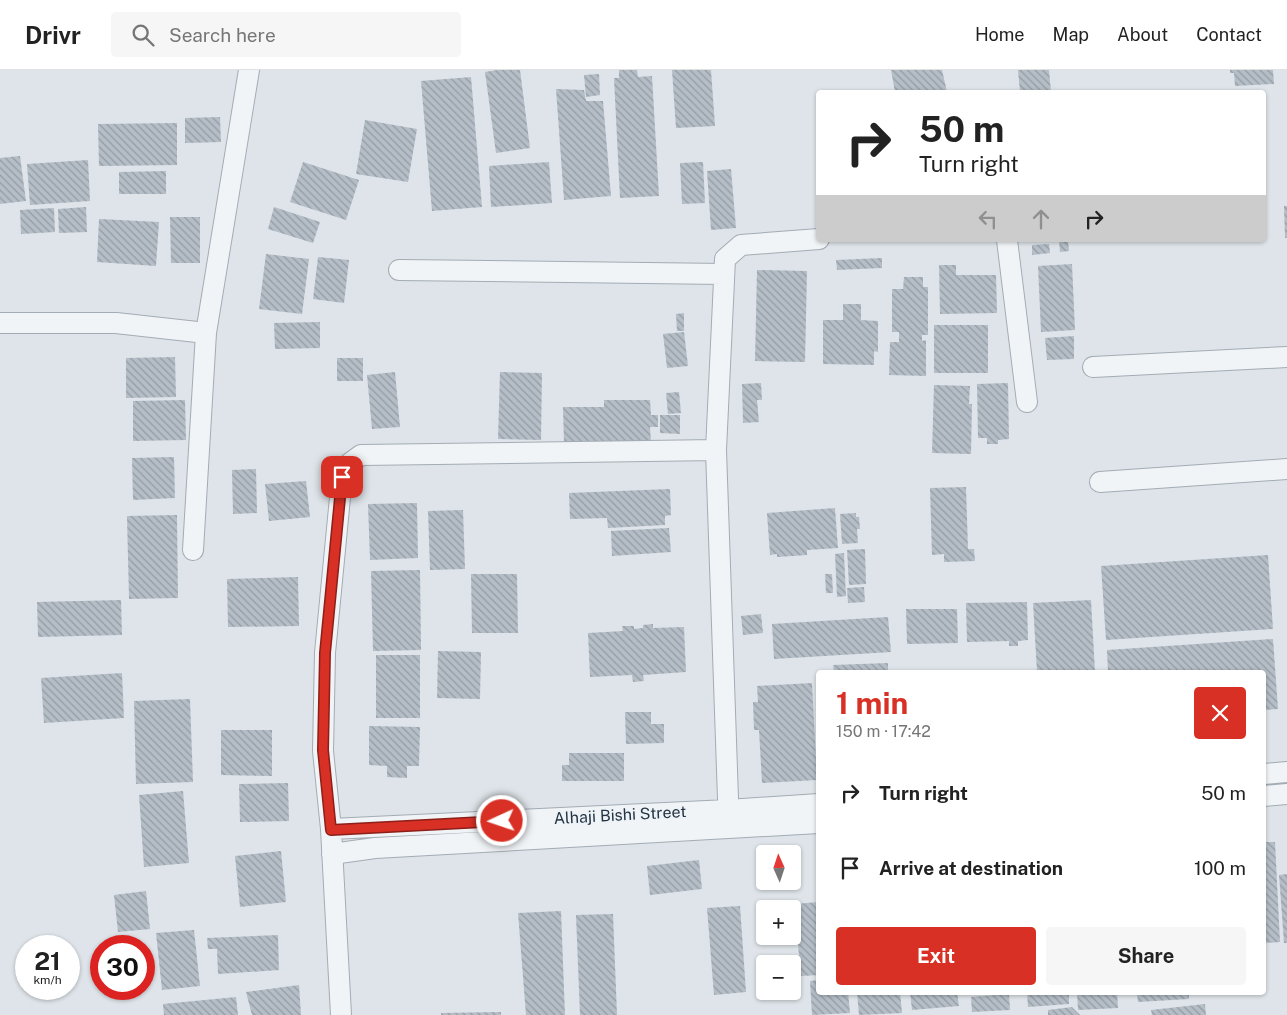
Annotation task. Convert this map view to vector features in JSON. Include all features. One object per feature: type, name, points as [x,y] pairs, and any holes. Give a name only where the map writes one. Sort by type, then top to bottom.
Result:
[{"type":"street","points":[[193,550],[206,333],[249,70]]},
{"type":"street","points":[[729,819],[716,450],[725,259],[741,245],[816,239]]},
{"type":"street","points":[[1007,242],[1027,402]]},
{"type":"street","points":[[399,270],[724,274]]},
{"type":"street","points":[[0,323],[116,323],[206,333]]},
{"type":"street","points":[[1093,367],[1287,357]]},
{"type":"street","points":[[341,1015],[331,830],[323,750],[325,653],[342,477],[350,462],[361,455],[716,450]]},
{"type":"street","points":[[1100,482],[1287,469]]},
{"type":"street","points":[[1266,774],[1287,772]]},
{"type":"street","points":[[1266,796],[1287,794]]},
{"type":"street","name":"Alhaji Bishi Street","points":[[332,854],[375,848],[729,819],[816,804]]},
{"type":"street","name":"Alhaji Bishi Street","points":[[331,830],[729,819],[816,822]]},
{"type":"building","points":[[520,70],[530,148],[496,153],[485,72]]},
{"type":"building","points":[[619,70],[637,70],[638,77],[652,76],[659,196],[620,198],[614,78],[619,78]]},
{"type":"building","points":[[672,70],[711,70],[715,126],[676,128]]},
{"type":"building","points":[[891,70],[942,70],[947,90],[895,90]]},
{"type":"building","points":[[1018,70],[1049,70],[1051,90],[1020,90]]},
{"type":"building","points":[[1230,70],[1273,70],[1274,84],[1235,86],[1234,73],[1230,73]]},
{"type":"building","points":[[599,74],[600,95],[586,97],[584,75]]},
{"type":"building","points":[[471,77],[482,207],[432,211],[421,81]]},
{"type":"building","points":[[556,89],[584,90],[586,101],[603,101],[611,196],[564,200]]},
{"type":"building","points":[[220,117],[221,142],[185,143],[185,118]]},
{"type":"building","points":[[365,120],[417,129],[408,182],[356,174]]},
{"type":"building","points":[[177,123],[177,165],[99,166],[98,124]]},
{"type":"building","points":[[20,156],[26,201],[0,204],[0,158]]},
{"type":"building","points":[[88,160],[90,201],[30,205],[27,164]]},
{"type":"building","points":[[303,162],[359,180],[346,220],[290,202]]},
{"type":"building","points":[[549,162],[552,203],[491,207],[489,166]]},
{"type":"building","points":[[703,162],[705,203],[682,204],[680,163]]},
{"type":"building","points":[[731,169],[736,228],[711,230],[707,171]]},
{"type":"building","points":[[166,171],[166,194],[119,194],[119,172]]},
{"type":"building","points":[[1284,206],[1287,206],[1287,238],[1285,238]]},
{"type":"building","points":[[86,207],[87,232],[59,233],[58,209]]},
{"type":"building","points":[[274,207],[320,222],[313,243],[268,229]]},
{"type":"building","points":[[54,208],[55,232],[21,234],[20,210]]},
{"type":"building","points":[[170,217],[200,217],[200,263],[171,263]]},
{"type":"building","points":[[99,219],[159,222],[156,266],[97,262]]},
{"type":"building","points":[[1059,242],[1068,242],[1069,251],[1060,252]]},
{"type":"building","points":[[1049,244],[1050,253],[1032,255],[1032,245]]},
{"type":"building","points":[[266,254],[309,259],[302,314],[259,309]]},
{"type":"building","points":[[318,257],[349,260],[344,303],[313,299]]},
{"type":"building","points":[[882,258],[882,268],[837,270],[836,260]]},
{"type":"building","points":[[1072,264],[1075,330],[1041,332],[1038,266]]},
{"type":"building","points":[[939,265],[956,265],[956,275],[996,275],[997,313],[940,314]]},
{"type":"building","points":[[757,270],[807,271],[805,362],[755,361]]},
{"type":"building","points":[[904,277],[923,277],[923,287],[928,287],[928,335],[922,335],[922,341],[926,340],[926,376],[889,375],[890,342],[899,342],[899,332],[892,332],[892,289],[903,289]]},
{"type":"building","points":[[843,304],[861,304],[861,320],[878,321],[878,352],[874,351],[874,365],[823,364],[823,320],[843,320]]},
{"type":"building","points":[[684,313],[684,331],[677,331],[676,314]]},
{"type":"building","points":[[320,322],[320,348],[275,349],[274,323]]},
{"type":"building","points":[[934,325],[988,325],[988,373],[934,373]]},
{"type":"building","points":[[684,332],[688,366],[667,368],[663,334]]},
{"type":"building","points":[[1074,336],[1074,359],[1047,360],[1045,338]]},
{"type":"building","points":[[175,357],[176,397],[126,398],[126,358]]},
{"type":"building","points":[[337,358],[363,358],[363,381],[337,381]]},
{"type":"building","points":[[395,372],[400,427],[372,429],[367,375]]},
{"type":"building","points":[[500,372],[542,373],[541,440],[498,439]]},
{"type":"building","points":[[761,383],[762,400],[757,400],[759,422],[743,423],[742,384]]},
{"type":"building","points":[[1008,383],[1009,439],[998,440],[998,444],[987,444],[987,438],[978,438],[977,384]]},
{"type":"building","points":[[934,385],[970,386],[969,404],[972,404],[971,454],[932,453]]},
{"type":"building","points":[[679,392],[681,413],[668,414],[666,393]]},
{"type":"building","points":[[185,400],[186,440],[133,441],[133,401]]},
{"type":"building","points":[[604,400],[650,400],[651,415],[658,415],[658,427],[650,427],[651,442],[564,443],[563,407],[604,407]]},
{"type":"building","points":[[660,415],[680,415],[680,434],[660,433]]},
{"type":"building","points":[[174,457],[175,498],[133,500],[132,458]]},
{"type":"building","points":[[256,469],[257,513],[233,514],[232,470]]},
{"type":"building","points":[[306,481],[310,517],[269,521],[265,484]]},
{"type":"building","points":[[966,487],[968,549],[974,549],[975,561],[944,562],[944,554],[932,555],[930,488]]},
{"type":"building","points":[[670,489],[671,515],[665,516],[665,525],[608,528],[607,518],[570,519],[569,493]]},
{"type":"building","points":[[417,503],[418,558],[370,560],[368,504]]},
{"type":"building","points":[[835,508],[838,548],[807,550],[807,555],[777,557],[777,554],[770,555],[767,513]]},
{"type":"building","points":[[463,510],[465,569],[430,570],[428,511]]},
{"type":"building","points":[[856,513],[856,517],[859,517],[860,529],[857,529],[858,543],[842,544],[840,514]]},
{"type":"building","points":[[177,515],[178,598],[129,599],[127,516]]},
{"type":"building","points":[[669,528],[671,552],[612,556],[611,531]]},
{"type":"building","points":[[865,549],[866,584],[849,585],[847,550]]},
{"type":"building","points":[[844,553],[846,596],[837,597],[835,554]]},
{"type":"building","points":[[1268,555],[1273,629],[1106,640],[1101,566]]},
{"type":"building","points":[[420,570],[421,650],[373,651],[371,571]]},
{"type":"building","points":[[471,574],[517,574],[518,633],[472,633]]},
{"type":"building","points":[[825,574],[832,574],[833,593],[826,593]]},
{"type":"building","points":[[298,577],[299,626],[228,627],[227,579]]},
{"type":"building","points":[[864,587],[865,602],[848,603],[847,588]]},
{"type":"building","points":[[121,600],[122,635],[38,637],[37,602]]},
{"type":"building","points":[[1091,600],[1095,670],[1037,670],[1033,603]]},
{"type":"building","points":[[1027,602],[1028,640],[1018,641],[1018,646],[1009,646],[1009,641],[967,642],[966,603]]},
{"type":"building","points":[[906,609],[957,609],[958,643],[907,644]]},
{"type":"building","points":[[761,614],[763,633],[743,635],[741,616]]},
{"type":"building","points":[[888,617],[891,652],[774,659],[772,624]]},
{"type":"building","points":[[653,624],[653,628],[684,627],[686,672],[643,675],[644,681],[633,682],[632,675],[590,677],[588,633],[623,631],[622,626],[634,626],[634,629],[643,628],[643,625]]},
{"type":"building","points":[[1273,639],[1278,709],[1266,710],[1266,670],[1108,670],[1107,650]]},
{"type":"building","points":[[438,651],[481,652],[480,699],[437,698]]},
{"type":"building","points":[[376,655],[420,655],[420,718],[376,718]]},
{"type":"building","points":[[888,663],[888,670],[834,670],[833,665]]},
{"type":"building","points":[[122,673],[124,718],[44,723],[41,678]]},
{"type":"building","points":[[812,683],[816,780],[762,783],[759,730],[754,730],[753,702],[758,702],[757,686]]},
{"type":"building","points":[[190,699],[193,782],[136,784],[134,701]]},
{"type":"building","points":[[625,712],[651,712],[651,724],[664,724],[664,743],[626,744]]},
{"type":"building","points":[[369,726],[420,727],[419,766],[407,766],[407,778],[387,777],[387,766],[369,765]]},
{"type":"building","points":[[221,730],[272,730],[272,776],[221,775]]},
{"type":"building","points":[[569,753],[624,753],[624,781],[562,781],[562,765],[569,765]]},
{"type":"building","points":[[288,783],[289,821],[240,822],[239,784]]},
{"type":"building","points":[[183,791],[189,863],[144,867],[139,795]]},
{"type":"building","points":[[1266,842],[1275,842],[1280,942],[1266,943]]},
{"type":"building","points":[[281,851],[286,902],[240,907],[235,856]]},
{"type":"building","points":[[699,860],[702,889],[650,895],[647,866]]},
{"type":"building","points":[[1287,874],[1287,943],[1284,943],[1279,875]]},
{"type":"building","points":[[146,891],[150,929],[118,932],[114,895]]},
{"type":"building","points":[[816,902],[816,975],[801,976],[801,955],[799,955],[798,945],[801,945],[801,903]]},
{"type":"building","points":[[740,906],[746,992],[714,995],[707,908]]},
{"type":"building","points":[[561,911],[565,1015],[526,1015],[518,913]]},
{"type":"building","points":[[613,914],[617,1015],[580,1015],[576,915]]},
{"type":"building","points":[[194,930],[200,986],[162,990],[156,933]]},
{"type":"building","points":[[278,935],[279,970],[218,974],[217,949],[208,949],[207,938]]},
{"type":"building","points":[[816,980],[816,995],[848,995],[850,1013],[812,1015],[810,981]]},
{"type":"building","points":[[299,985],[301,1015],[252,1015],[246,992]]},
{"type":"building","points":[[857,995],[900,995],[902,1013],[859,1015]]},
{"type":"building","points":[[910,995],[957,995],[959,1006],[912,1010]]},
{"type":"building","points":[[1009,995],[1010,1010],[972,1012],[971,997]]},
{"type":"building","points":[[1027,995],[1069,995],[1069,1004],[1028,1007]]},
{"type":"building","points":[[1077,995],[1117,995],[1118,1008],[1078,1010]]},
{"type":"building","points":[[1137,995],[1189,995],[1189,999],[1138,1002]]},
{"type":"building","points":[[236,997],[238,1015],[164,1015],[163,1004]]},
{"type":"building","points":[[1205,1004],[1206,1015],[1152,1015],[1151,1010]]},
{"type":"building","points":[[1072,1007],[1080,1015],[1048,1015],[1048,1010]]},
{"type":"building","points":[[501,1012],[501,1015],[441,1015],[441,1013]]},
{"type":"route","points":[[342,477],[325,653],[323,750],[331,830],[502,821]]}]
